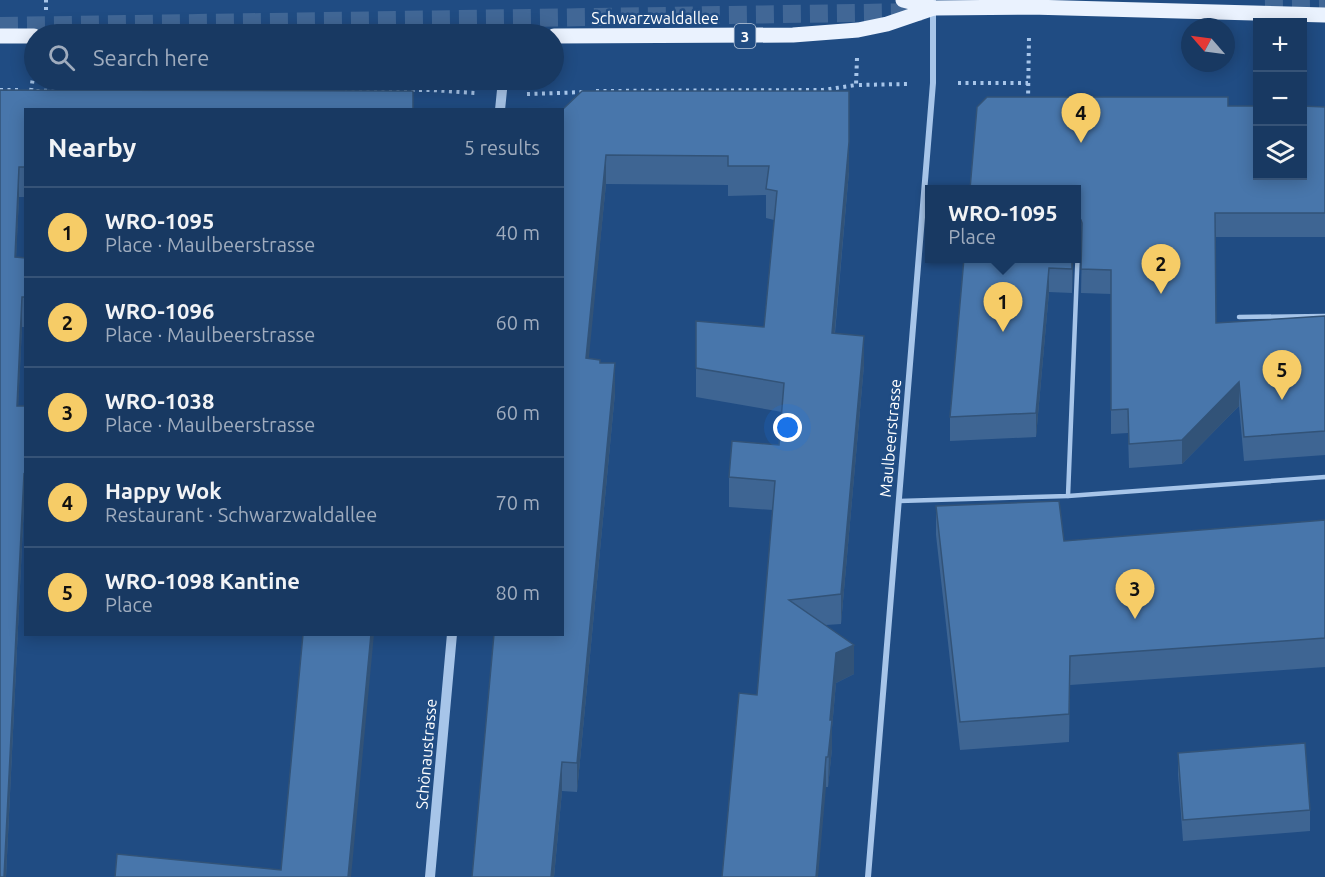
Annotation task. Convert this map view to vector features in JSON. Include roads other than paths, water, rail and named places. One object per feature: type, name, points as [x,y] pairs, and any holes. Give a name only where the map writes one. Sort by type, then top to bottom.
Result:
[{"type":"main road","name":"Schwarzwaldallee","points":[[903,0],[934,4],[1030,8],[1325,15]]},
{"type":"main road","name":"Schwarzwaldallee","points":[[564,36],[793,35],[858,30],[887,24],[934,4]]},
{"type":"main road","points":[[0,36],[24,36]]},
{"type":"street","name":"Maulbeerstrasse","points":[[868,877],[933,83],[934,4]]},
{"type":"street","points":[[500,108],[502,90]]},
{"type":"street","name":"Schönaustrasse","points":[[430,877],[452,636]]},
{"type":"lane","points":[[1068,496],[1077,263]]},
{"type":"lane","points":[[1239,317],[1325,316]]},
{"type":"lane","points":[[899,501],[1068,496],[1325,477]]},
{"type":"tunnel","points":[[1265,7],[1325,6]]},
{"type":"tunnel","points":[[132,24],[922,12]]},
{"type":"tunnel","points":[[0,26],[24,26]]},
{"type":"place","name":"Happy Wok","points":[[1081,143]]},
{"type":"place","name":"WRO-1096","points":[[1161,294]]},
{"type":"place","name":"WRO-1095","points":[[1003,332]]},
{"type":"place","name":"WRO-1098 Kantine","points":[[1282,400]]},
{"type":"place","name":"WRO-1038","points":[[1135,619]]}]
